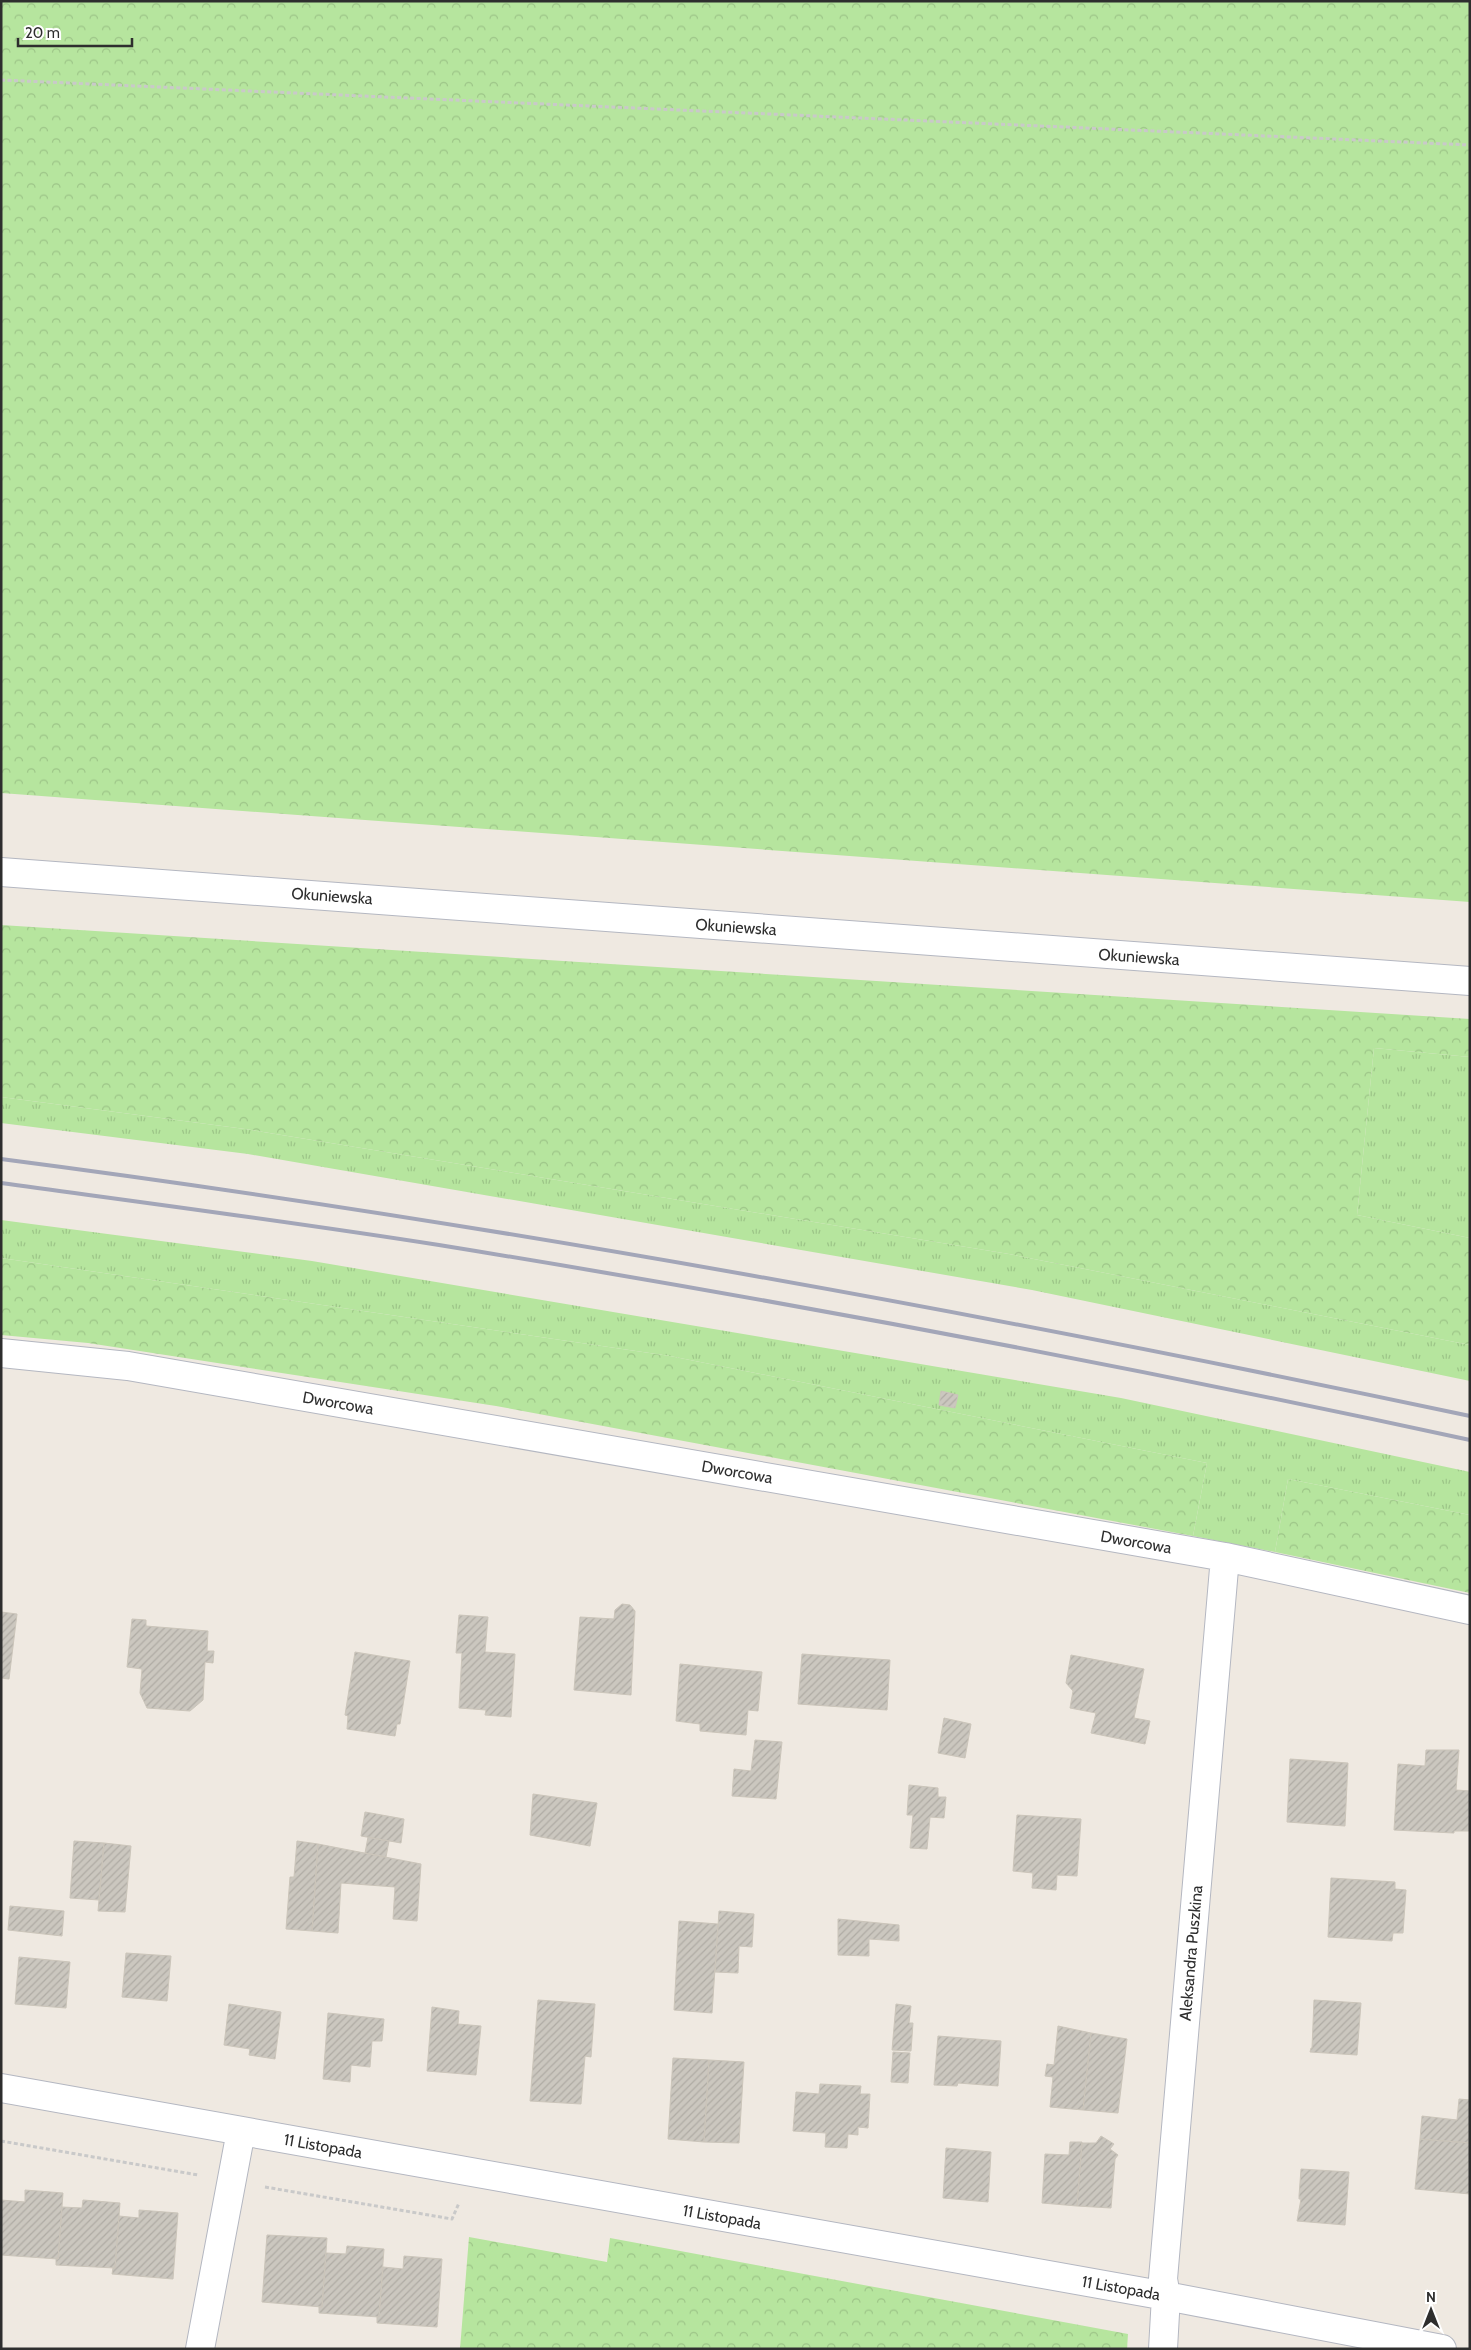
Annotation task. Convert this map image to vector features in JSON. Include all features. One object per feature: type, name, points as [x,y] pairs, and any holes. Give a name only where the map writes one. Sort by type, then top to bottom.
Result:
[{"type":"street","name":"Okuniewska","points":[[1,872],[1470,982]]},
{"type":"street","name":"Dworcowa","points":[[1,1353],[128,1366],[1225,1557],[1470,1610]]},
{"type":"street","name":"Aleksandra Puszkina","points":[[1163,2349],[1166,2296],[1163,2270],[1225,1557]]},
{"type":"street","name":"11 Listopada","points":[[1,2088],[1166,2296],[1442,2349]]},
{"type":"street","points":[[200,2349],[241,2131]]},
{"type":"path","points":[[1,80],[1470,145]]},
{"type":"path","points":[[1,2141],[452,2219],[461,2200]]},
{"type":"green space","points":[[1,1],[1470,1],[1470,902],[1,793]]},
{"type":"green space","points":[[1,925],[1470,1019],[1470,1057],[1374,1048],[1357,1215],[1470,1238],[1470,1345],[1009,1254],[245,1129],[1,1097]]},
{"type":"green space","points":[[1374,1048],[1470,1057],[1470,1238],[1357,1215]]},
{"type":"green space","points":[[1,1097],[245,1129],[1009,1254],[1470,1345],[1470,1381],[1032,1290],[248,1154],[1,1123]]},
{"type":"green space","points":[[1,1220],[312,1261],[1121,1398],[1470,1472],[1470,1515],[1288,1479],[1275,1552],[1193,1536],[1207,1463],[670,1356],[1,1258]]},
{"type":"green space","points":[[1,1258],[670,1356],[1207,1463],[1193,1536],[496,1406],[88,1343],[1,1335]]},
{"type":"green space","points":[[1288,1479],[1470,1515],[1470,1593],[1275,1552]]},
{"type":"green space","points":[[469,2237],[607,2262],[610,2238],[1128,2334],[1127,2349],[460,2349]]},
{"type":"building","points":[[941,1391],[958,1395],[955,1408],[939,1405]]},
{"type":"building","points":[[622,1604],[630,1605],[635,1611],[631,1695],[574,1690],[580,1617],[614,1619],[615,1610]]},
{"type":"building","points":[[1,1612],[17,1614],[9,1679],[1,1678]]},
{"type":"building","points":[[459,1615],[488,1617],[485,1652],[515,1654],[511,1717],[485,1715],[486,1710],[459,1708],[462,1653],[456,1653]]},
{"type":"building","points":[[132,1619],[146,1620],[146,1626],[208,1631],[207,1651],[214,1651],[213,1663],[205,1662],[203,1700],[190,1711],[147,1708],[140,1693],[142,1669],[127,1667]]},
{"type":"building","points":[[355,1652],[410,1661],[400,1724],[397,1724],[395,1736],[347,1729],[348,1716],[345,1715]]},
{"type":"building","points":[[802,1654],[890,1660],[887,1710],[798,1704]]},
{"type":"building","points":[[1071,1655],[1144,1669],[1134,1718],[1150,1721],[1145,1744],[1091,1733],[1096,1713],[1070,1708],[1073,1691],[1066,1683]]},
{"type":"building","points":[[680,1664],[762,1672],[758,1711],[748,1710],[746,1735],[700,1731],[700,1724],[676,1721]]},
{"type":"building","points":[[944,1718],[971,1724],[965,1758],[938,1753]]},
{"type":"building","points":[[755,1740],[782,1742],[776,1799],[732,1796],[734,1769],[751,1771]]},
{"type":"building","points":[[1426,1750],[1459,1750],[1456,1790],[1470,1791],[1470,1831],[1454,1831],[1454,1833],[1394,1830],[1398,1764],[1425,1766]]},
{"type":"building","points":[[1290,1759],[1348,1763],[1345,1826],[1287,1822]]},
{"type":"building","points":[[909,1785],[938,1788],[938,1797],[946,1797],[944,1818],[930,1817],[927,1849],[910,1848],[913,1815],[907,1815]]},
{"type":"building","points":[[533,1794],[597,1803],[590,1846],[530,1835]]},
{"type":"building","points":[[365,1812],[404,1819],[401,1843],[361,1836]]},
{"type":"building","points":[[1017,1815],[1081,1819],[1077,1876],[1057,1875],[1056,1890],[1032,1888],[1033,1873],[1013,1871]]},
{"type":"building","points":[[368,1837],[389,1841],[386,1857],[365,1853]]},
{"type":"building","points":[[74,1841],[104,1843],[99,1900],[70,1898]]},
{"type":"building","points":[[297,1841],[318,1844],[312,1931],[286,1929],[290,1877],[294,1877]]},
{"type":"building","points":[[104,1843],[131,1846],[125,1912],[98,1911]]},
{"type":"building","points":[[318,1844],[421,1864],[417,1921],[393,1919],[395,1887],[341,1883],[338,1933],[312,1931]]},
{"type":"building","points":[[1331,1878],[1395,1882],[1395,1889],[1406,1890],[1403,1933],[1393,1933],[1392,1941],[1328,1937]]},
{"type":"building","points":[[10,1906],[64,1911],[62,1936],[8,1930]]},
{"type":"building","points":[[719,1911],[754,1914],[752,1947],[739,1946],[738,1973],[715,1972]]},
{"type":"building","points":[[838,1919],[899,1925],[899,1941],[869,1939],[869,1956],[838,1955]]},
{"type":"building","points":[[679,1921],[718,1924],[712,2013],[674,2010]]},
{"type":"building","points":[[126,1953],[171,1956],[167,2001],[122,1997]]},
{"type":"building","points":[[19,1957],[70,1962],[66,2008],[15,2004]]},
{"type":"building","points":[[538,2000],[595,2004],[591,2057],[585,2056],[581,2104],[530,2101]]},
{"type":"building","points":[[1314,2000],[1361,2003],[1357,2055],[1310,2052],[1312,2048]]},
{"type":"building","points":[[229,2004],[281,2012],[275,2059],[249,2055],[250,2049],[224,2045]]},
{"type":"building","points":[[896,2004],[911,2006],[909,2023],[913,2023],[911,2051],[892,2050]]},
{"type":"building","points":[[432,2007],[459,2011],[458,2024],[481,2026],[476,2075],[427,2071]]},
{"type":"building","points":[[328,2013],[384,2019],[382,2041],[372,2041],[370,2067],[351,2065],[350,2082],[323,2079]]},
{"type":"building","points":[[1058,2026],[1091,2033],[1083,2110],[1050,2107],[1053,2077],[1045,2076],[1047,2064],[1054,2065]]},
{"type":"building","points":[[1091,2033],[1127,2039],[1118,2113],[1083,2110]]},
{"type":"building","points":[[938,2036],[1001,2041],[998,2086],[958,2083],[957,2086],[934,2085]]},
{"type":"building","points":[[893,2052],[910,2053],[908,2083],[891,2082]]},
{"type":"building","points":[[673,2058],[709,2060],[704,2142],[668,2139]]},
{"type":"building","points":[[709,2060],[744,2062],[739,2143],[704,2142]]},
{"type":"building","points":[[820,2084],[861,2086],[860,2094],[870,2094],[868,2128],[858,2127],[858,2135],[848,2134],[847,2148],[825,2147],[826,2133],[793,2131],[796,2092],[819,2094]]},
{"type":"building","points":[[1459,2099],[1470,2100],[1470,2143],[1420,2139],[1422,2116],[1457,2120]]},
{"type":"building","points":[[1101,2136],[1114,2144],[1110,2149],[1118,2155],[1115,2159],[1111,2208],[1077,2206],[1082,2143],[1096,2143]]},
{"type":"building","points":[[1420,2139],[1470,2143],[1470,2194],[1415,2189]]},
{"type":"building","points":[[1070,2142],[1082,2142],[1077,2206],[1042,2203],[1045,2154],[1069,2155]]},
{"type":"building","points":[[946,2148],[991,2152],[988,2202],[943,2198]]},
{"type":"building","points":[[1301,2169],[1349,2172],[1345,2225],[1297,2221],[1301,2199],[1299,2199],[1299,2196]]},
{"type":"building","points":[[25,2190],[63,2193],[58,2259],[1,2255],[1,2200],[25,2202]]},
{"type":"building","points":[[83,2200],[120,2203],[115,2268],[56,2265],[62,2207],[82,2208]]},
{"type":"building","points":[[139,2210],[178,2213],[173,2279],[112,2274],[113,2268],[115,2268],[119,2216],[139,2218]]},
{"type":"building","points":[[267,2235],[327,2238],[322,2307],[262,2302]]},
{"type":"building","points":[[347,2246],[384,2249],[379,2317],[319,2313],[319,2307],[322,2307],[326,2253],[346,2254]]},
{"type":"building","points":[[404,2256],[442,2259],[437,2327],[377,2323],[383,2267],[403,2269]]},
{"type":"railway","points":[[1,1159],[186,1184],[370,1212],[738,1273],[1105,1341],[1470,1416]]},
{"type":"railway","points":[[1,1183],[439,1245],[568,1266],[956,1336],[1213,1386],[1470,1440]]}]
